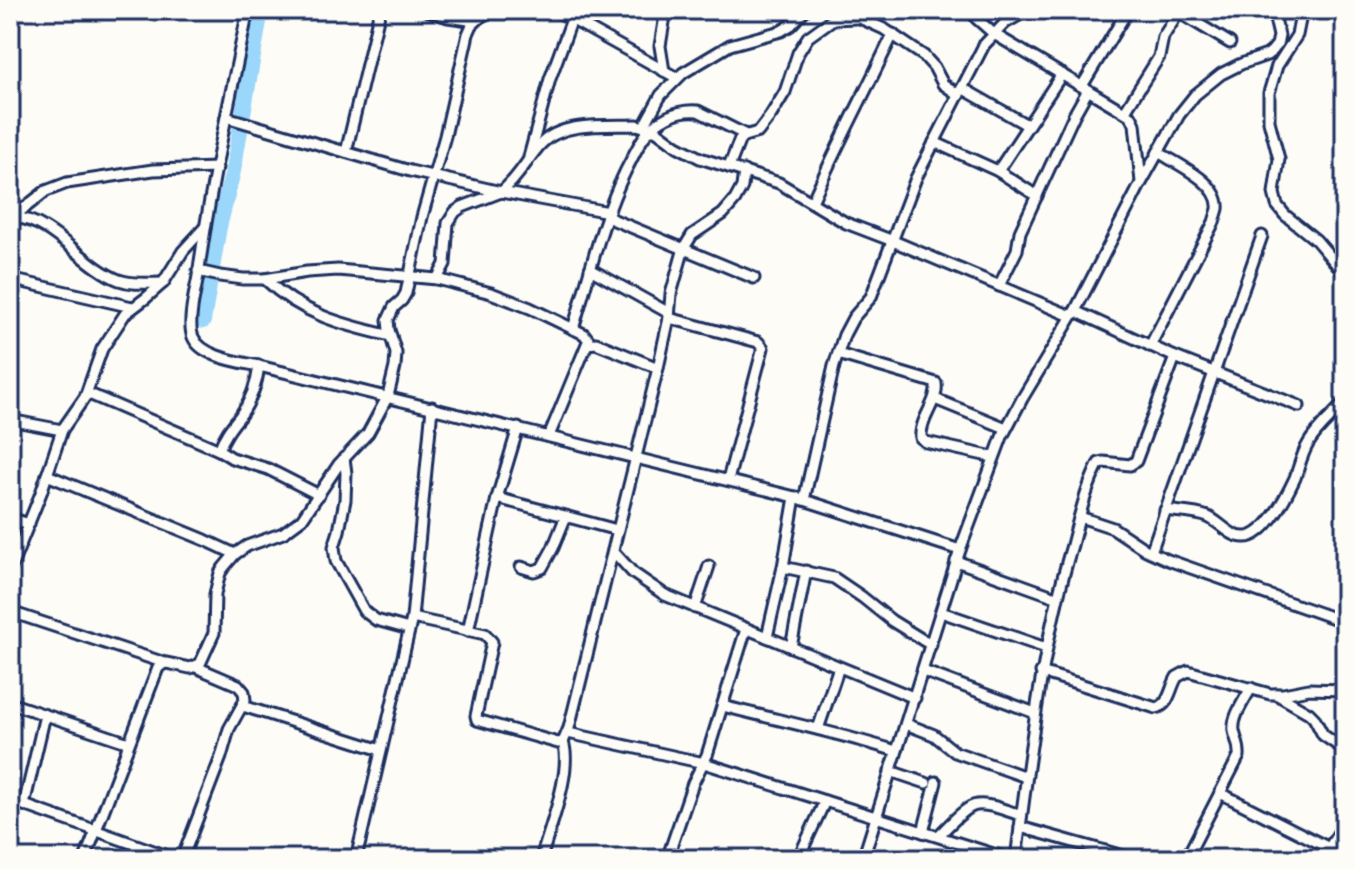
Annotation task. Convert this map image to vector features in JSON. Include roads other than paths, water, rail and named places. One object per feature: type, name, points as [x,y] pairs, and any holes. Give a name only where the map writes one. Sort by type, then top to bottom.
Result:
[{"type":"street","points":[[248,10],[205,227],[192,317],[193,336],[206,351],[800,498],[960,550]]},
{"type":"street","points":[[346,152],[380,10]]},
{"type":"street","points":[[426,10],[476,21]]},
{"type":"street","points":[[10,608],[17,614],[165,663],[190,668],[200,664],[214,633],[215,594],[220,573],[235,554],[253,543],[290,529],[308,513],[344,458],[368,433],[388,396],[396,360],[389,316],[404,297],[466,38],[476,21],[488,10]]},
{"type":"street","points":[[555,10],[677,78]]},
{"type":"street","points":[[664,71],[660,46],[666,10]]},
{"type":"street","points":[[573,329],[616,190],[661,95],[677,78],[730,45],[781,31],[805,10]]},
{"type":"street","points":[[842,10],[860,14],[924,56],[943,84],[1027,125]]},
{"type":"street","points":[[971,10],[994,34],[1131,116],[1135,124],[1141,183]]},
{"type":"street","points":[[767,637],[800,498],[848,326],[871,297],[916,178],[984,45],[1012,18],[1028,10]]},
{"type":"street","points":[[999,286],[1085,88],[1128,10]]},
{"type":"street","points":[[863,859],[956,561],[1006,428],[1073,314],[1179,115],[1203,87],[1231,68],[1272,51],[1279,36],[1273,10]]},
{"type":"street","points":[[1302,10],[1297,35],[1273,75],[1268,102],[1271,131],[1279,159],[1275,199],[1285,215],[1308,232],[1345,274]]},
{"type":"street","points":[[1125,111],[1159,57],[1163,37],[1177,11],[1230,43]]},
{"type":"street","points":[[729,167],[738,142],[746,135],[758,132],[785,92],[798,53],[808,37],[833,19],[860,14]]},
{"type":"street","points":[[529,160],[546,92],[572,19]]},
{"type":"street","points":[[812,202],[893,34]]},
{"type":"street","points":[[1272,51],[1281,58]]},
{"type":"street","points":[[998,171],[1062,74]]},
{"type":"street","points":[[648,128],[673,114],[692,110],[746,135]]},
{"type":"street","points":[[226,117],[434,177],[608,214],[754,278]]},
{"type":"street","points":[[437,279],[445,264],[452,215],[462,207],[501,192],[510,185],[548,138],[567,129],[637,125],[709,161],[779,183],[846,223],[1299,406]]},
{"type":"street","points":[[934,142],[998,171],[1037,196]]},
{"type":"street","points":[[1150,346],[1214,222],[1218,208],[1216,197],[1208,185],[1158,152]]},
{"type":"street","points":[[12,218],[46,191],[67,183],[153,170],[217,168]]},
{"type":"street","points":[[541,859],[565,771],[565,737],[658,368],[671,294],[684,248],[690,237],[723,214],[735,200],[742,187],[744,171]]},
{"type":"street","points":[[12,218],[30,221],[57,236],[100,270],[117,279],[135,283],[163,283]]},
{"type":"street","points":[[10,570],[62,430],[87,393],[102,349],[122,317],[163,283],[183,251],[205,227]]},
{"type":"street","points":[[1151,552],[1262,236]]},
{"type":"street","points":[[590,269],[669,316],[758,342],[763,348],[728,480]]},
{"type":"street","points":[[198,271],[232,278],[265,279],[338,270],[437,279],[491,293],[586,335],[591,343],[658,368]]},
{"type":"street","points":[[10,279],[132,307]]},
{"type":"street","points":[[265,279],[281,294],[313,313],[391,336]]},
{"type":"street","points":[[549,436],[587,344],[591,343]]},
{"type":"street","points":[[838,354],[936,383],[935,399],[920,433],[923,440],[993,457]]},
{"type":"street","points":[[1016,859],[1041,672],[1056,597],[1080,517],[1099,463],[1130,465],[1136,461],[1175,357]]},
{"type":"street","points":[[219,450],[247,403],[259,366]]},
{"type":"street","points":[[87,393],[240,461],[268,469],[319,495]]},
{"type":"street","points":[[935,399],[1006,428]]},
{"type":"street","points":[[1165,510],[1206,516],[1238,536],[1256,534],[1263,529],[1289,490],[1309,443],[1345,402]]},
{"type":"street","points":[[356,859],[412,618],[432,407]]},
{"type":"street","points":[[10,420],[62,430]]},
{"type":"street","points":[[468,631],[497,498],[518,428]]},
{"type":"street","points":[[344,458],[345,500],[334,547],[336,561],[364,611],[376,620],[409,629]]},
{"type":"street","points":[[47,475],[235,554]]},
{"type":"street","points":[[497,498],[617,530]]},
{"type":"street","points":[[521,567],[534,571],[542,568],[566,516]]},
{"type":"street","points":[[1080,517],[1113,528],[1168,560],[1345,622]]},
{"type":"street","points":[[10,518],[29,524]]},
{"type":"street","points":[[613,551],[633,573],[665,595],[915,698]]},
{"type":"street","points":[[956,561],[1056,597]]},
{"type":"street","points":[[695,608],[709,566]]},
{"type":"street","points":[[783,567],[834,578],[892,621],[931,645]]},
{"type":"street","points":[[791,647],[806,571]]},
{"type":"street","points":[[941,612],[1046,648]]},
{"type":"street","points":[[412,618],[485,634],[492,642],[477,720],[558,743],[565,737]]},
{"type":"street","points":[[667,859],[693,783],[704,763],[746,629]]},
{"type":"street","points":[[85,859],[158,668],[165,663]]},
{"type":"street","points":[[182,859],[229,729],[245,697],[240,687],[196,667]]},
{"type":"street","points":[[818,729],[839,667]]},
{"type":"street","points":[[923,671],[1035,713]]},
{"type":"street","points":[[1041,672],[1156,708],[1167,702],[1177,677],[1188,671],[1276,694],[1311,715],[1323,735],[1345,750]]},
{"type":"street","points":[[1186,859],[1239,756],[1235,720],[1251,688]]},
{"type":"street","points":[[1276,694],[1309,689],[1345,690]]},
{"type":"street","points":[[10,703],[129,743]]},
{"type":"street","points":[[243,706],[381,750]]},
{"type":"street","points":[[723,706],[852,737],[896,751]]},
{"type":"street","points":[[10,812],[45,715]]},
{"type":"street","points":[[906,724],[934,735],[955,752],[1026,777]]},
{"type":"street","points":[[565,737],[704,763],[1009,859]]},
{"type":"street","points":[[890,771],[931,783],[923,832]]},
{"type":"street","points":[[1220,793],[1345,856]]},
{"type":"street","points":[[798,859],[825,801]]},
{"type":"street","points":[[16,802],[176,859]]},
{"type":"street","points":[[938,836],[974,805],[1021,815]]},
{"type":"street","points":[[1322,859],[1345,823]]},
{"type":"street","points":[[1020,827],[1134,859]]},
{"type":"waterway","points":[[203,321],[261,10]]}]
